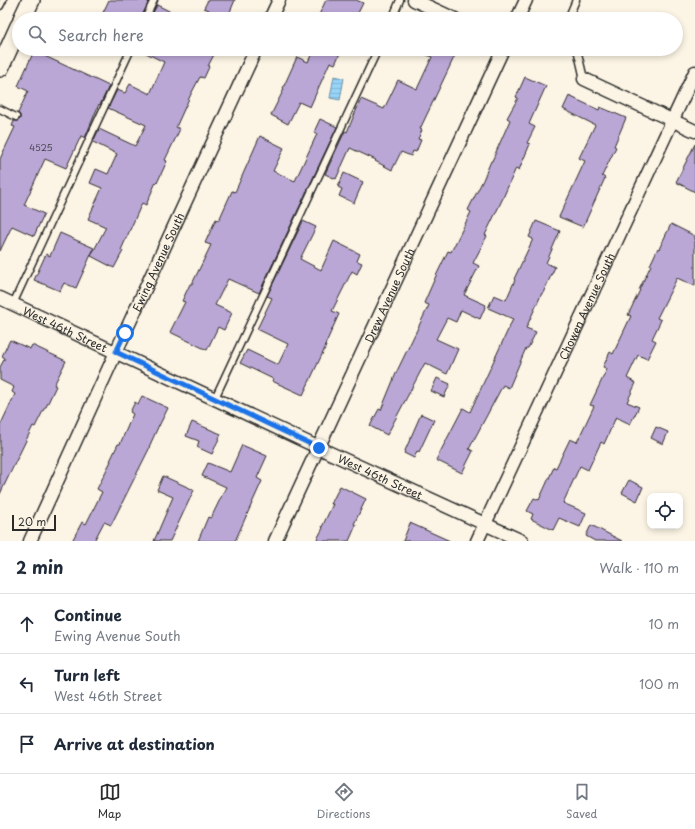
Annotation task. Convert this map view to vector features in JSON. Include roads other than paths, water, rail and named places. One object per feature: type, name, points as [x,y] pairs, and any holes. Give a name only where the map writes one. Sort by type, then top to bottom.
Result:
[{"type":"main road","points":[[25,12],[31,0]]},
{"type":"main road","points":[[0,68],[12,41]]},
{"type":"street","points":[[273,12],[279,0]]},
{"type":"street","points":[[414,0],[440,12]]},
{"type":"street","points":[[520,12],[526,0]]},
{"type":"street","name":"Ewing Avenue South","points":[[30,541],[253,56]]},
{"type":"street","name":"Drew Avenue South","points":[[275,541],[500,56]]},
{"type":"street","name":"Chowen Avenue South","points":[[477,541],[695,72]]},
{"type":"street","points":[[584,79],[695,131]]},
{"type":"street","name":"West 46th Street","points":[[0,298],[319,448],[522,541]]},
{"type":"lane","points":[[0,6],[3,0]]},
{"type":"lane","points":[[148,12],[154,0]]},
{"type":"lane","points":[[395,12],[400,0]]},
{"type":"lane","points":[[571,12],[576,0]]},
{"type":"lane","points":[[13,304],[128,56]]},
{"type":"lane","points":[[215,398],[375,56]]},
{"type":"lane","points":[[579,56],[584,79]]},
{"type":"lane","points":[[0,109],[16,117]]},
{"type":"water","points":[[334,76],[344,78],[340,100],[330,98]]}]
